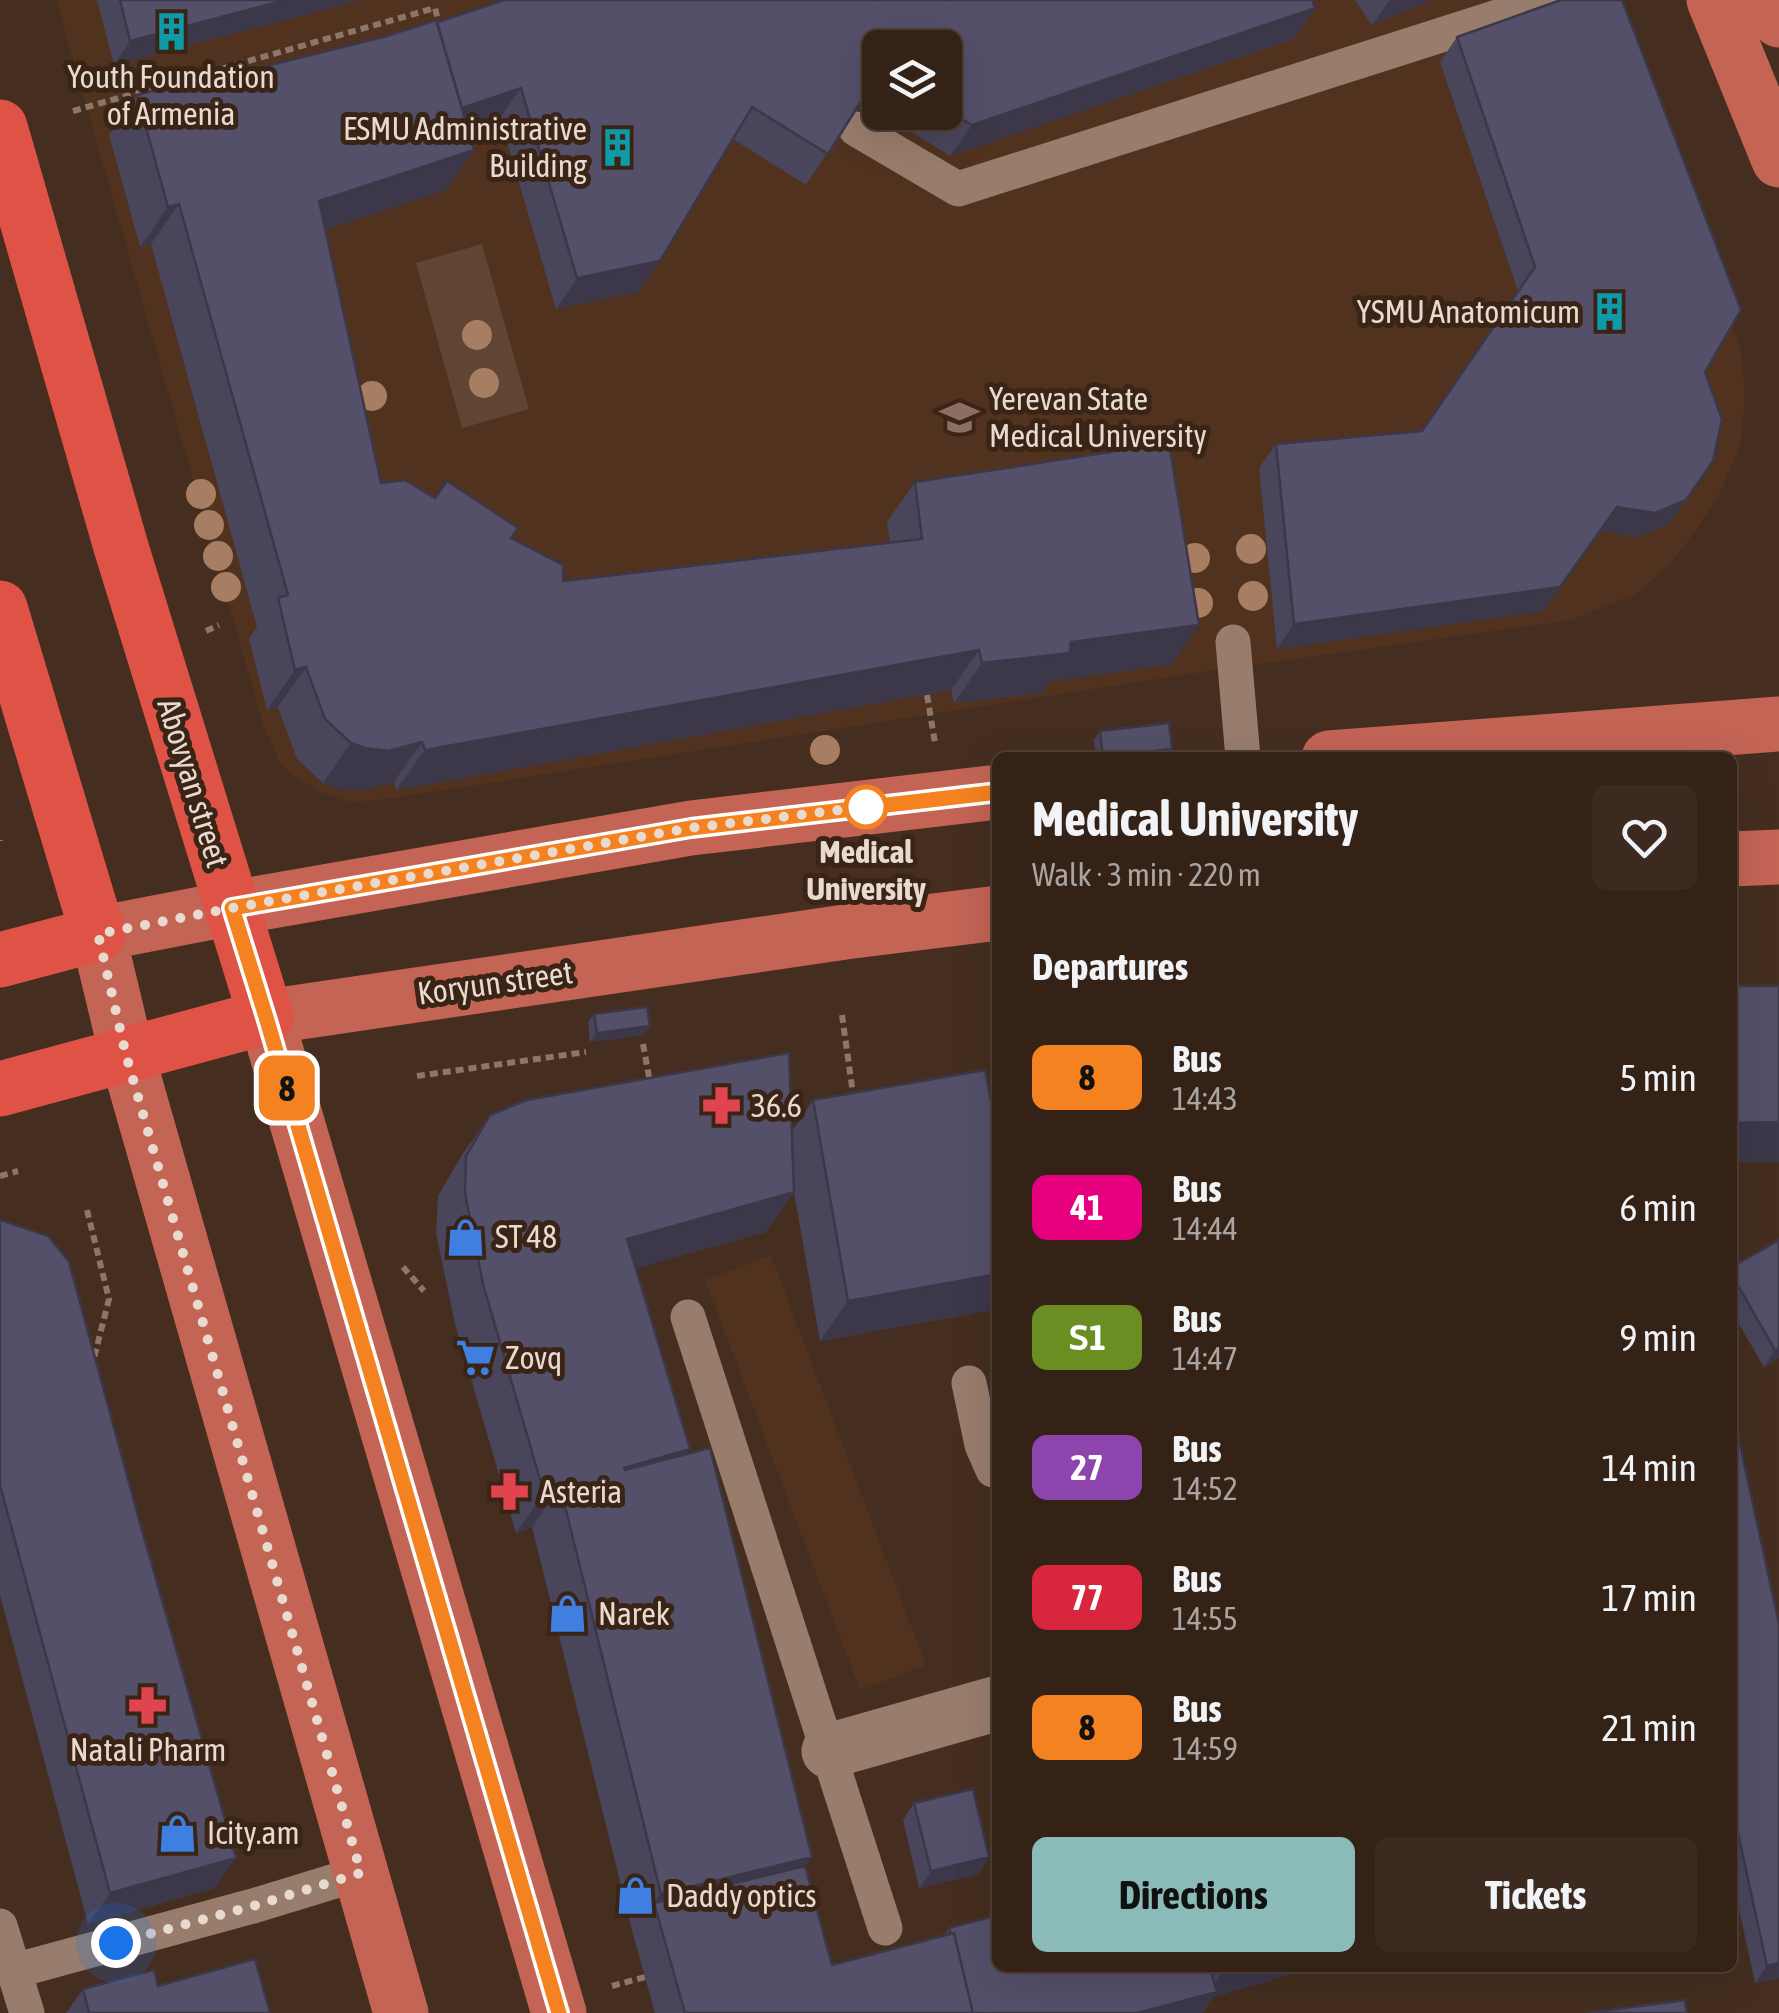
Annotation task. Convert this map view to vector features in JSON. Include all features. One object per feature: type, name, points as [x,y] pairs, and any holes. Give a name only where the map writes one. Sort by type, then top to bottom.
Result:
[{"type":"highway","name":"Abovyan street","points":[[0,126],[121,548],[266,1017]]},
{"type":"highway","points":[[0,608],[98,934],[0,960]]},
{"type":"highway","name":"Koryun street","points":[[0,1089],[266,1017]]},
{"type":"main road","points":[[1714,0],[1779,160]]},
{"type":"main road","points":[[1767,0],[1779,20]]},
{"type":"main road","points":[[1408,752],[1779,724]]},
{"type":"main road","points":[[401,2013],[126,1055],[98,934],[691,828],[992,793]]},
{"type":"main road","points":[[1737,859],[1779,856]]},
{"type":"main road","name":"Koryun street","points":[[266,1017],[992,914]]},
{"type":"main road","name":"Abovyan street","points":[[266,1017],[559,2013]]},
{"type":"street","points":[[830,1751],[992,1705]]},
{"type":"lane","points":[[856,129],[958,189],[1550,0]]},
{"type":"lane","points":[[1233,642],[1242,752]]},
{"type":"lane","points":[[688,1318],[885,1928]]},
{"type":"lane","points":[[970,1383],[982,1446],[992,1468]]},
{"type":"lane","points":[[14,1971],[361,1873]]},
{"type":"lane","points":[[0,1926],[26,2013]]},
{"type":"path","points":[[73,111],[435,8],[444,44]]},
{"type":"path","points":[[927,694],[936,744]]},
{"type":"path","points":[[842,1016],[855,1109]]},
{"type":"path","points":[[643,1044],[651,1088]]},
{"type":"path","points":[[417,1076],[586,1052]]},
{"type":"path","points":[[0,1176],[18,1171]]},
{"type":"path","points":[[87,1210],[109,1299],[94,1358]]},
{"type":"path","points":[[610,1987],[645,1977]]},
{"type":"shaded area","name":"Yerevan State Medical University","points":[[56,0],[1618,0],[1741,350],[1745,393],[1741,442],[1722,489],[1670,564],[1636,594],[1572,620],[1202,672],[386,799],[342,800],[317,790],[279,761],[263,724]]},
{"type":"shaded area","points":[[482,244],[529,409],[462,428],[416,263]]},
{"type":"shaded area","points":[[771,1255],[926,1665],[860,1690],[705,1280]]},
{"type":"building","points":[[120,0],[286,0],[130,41]]},
{"type":"building","name":"ESMU Administrative Building","points":[[504,0],[1312,0],[1315,8],[972,125],[962,119],[962,30],[862,30],[862,100],[828,154],[752,107],[660,261],[577,278],[521,88],[462,108],[437,22]]},
{"type":"building","name":"YSMU Anatomicum","points":[[1561,0],[1622,0],[1741,310],[1705,372],[1722,419],[1713,461],[1686,500],[1655,513],[1617,507],[1560,587],[1294,624],[1276,444],[1422,431],[1535,267],[1457,37]]},
{"type":"building","points":[[436,20],[474,150],[319,201],[381,483],[405,480],[435,498],[447,481],[518,528],[511,538],[563,565],[563,581],[922,539],[915,482],[1169,443],[1199,625],[1071,642],[1070,653],[982,663],[979,650],[425,750],[422,742],[388,751],[351,743],[325,719],[306,667],[295,670],[278,598],[288,595],[179,204],[168,207],[137,95],[387,36]]},
{"type":"building","points":[[1169,723],[1172,749],[1102,752],[1100,731]]},
{"type":"building","points":[[1737,986],[1779,986],[1779,1122],[1737,1123]]},
{"type":"building","points":[[647,1007],[650,1026],[597,1033],[594,1014]]},
{"type":"building","points":[[789,1053],[794,1192],[627,1239],[690,1449],[624,1468],[710,1448],[812,1857],[661,1894],[560,1486],[544,1493],[483,1284],[465,1193],[466,1156],[490,1115],[527,1100]]},
{"type":"building","points":[[985,1070],[992,1106],[992,1275],[848,1301],[813,1100]]},
{"type":"building","points":[[0,1220],[48,1236],[69,1262],[236,1858],[110,1893],[0,1485]]},
{"type":"building","points":[[1779,1240],[1779,1348],[1775,1350],[1737,1284],[1737,1264]]},
{"type":"building","points":[[1737,1430],[1779,1624],[1779,1963],[1767,1966],[1737,1829]]},
{"type":"building","points":[[973,1789],[989,1857],[931,1871],[914,1803]]},
{"type":"building","points":[[805,1866],[832,1965],[954,1933],[973,2013],[685,2013],[654,1903]]},
{"type":"building","points":[[992,1917],[992,1972],[1211,1972],[1217,1992],[1137,2013],[973,2013],[954,1933],[949,1928]]},
{"type":"building","points":[[255,1959],[270,2013],[89,2013],[83,1989],[154,1970],[158,1986]]},
{"type":"building","points":[[1685,2000],[1687,2013],[1587,2013]]},
{"type":"bus line","name":"8","points":[[559,2013],[232,908],[691,828],[992,793]]},
{"type":"place","name":"Youth Foundation of Armenia","points":[[171,32]]},
{"type":"place","name":"ESMU Administrative Building","points":[[617,147]]},
{"type":"place","name":"YSMU Anatomicum","points":[[1610,312]]},
{"type":"place","name":"Yerevan State Medical University","points":[[959,417]]},
{"type":"place","name":"Medical University","points":[[866,807]]},
{"type":"place","name":"36.6","points":[[721,1106]]},
{"type":"place","name":"ST 48","points":[[465,1237]]},
{"type":"place","name":"Zovq","points":[[475,1358]]},
{"type":"place","name":"Asteria","points":[[510,1492]]},
{"type":"place","name":"Narek","points":[[568,1614]]},
{"type":"place","name":"Natali Pharm","points":[[148,1705]]},
{"type":"place","name":"Icity.am","points":[[177,1833]]},
{"type":"place","name":"Daddy optics","points":[[636,1896]]},
{"type":"route","points":[[116,1943],[361,1873],[126,1055],[98,934],[691,828],[882,805],[866,807]]}]
